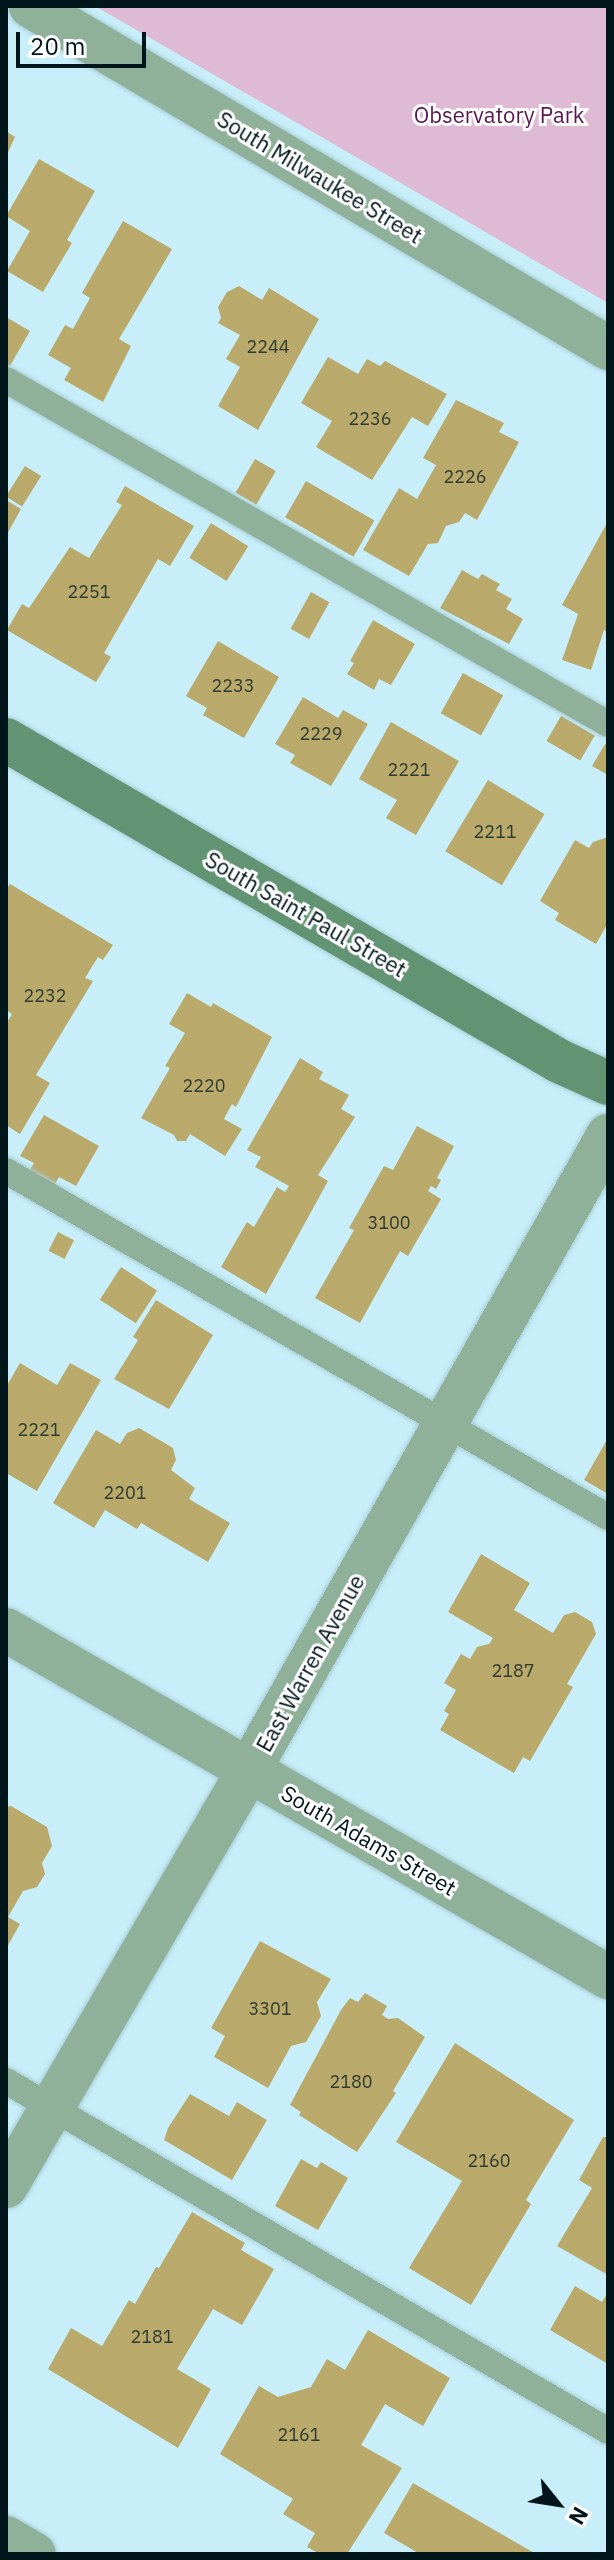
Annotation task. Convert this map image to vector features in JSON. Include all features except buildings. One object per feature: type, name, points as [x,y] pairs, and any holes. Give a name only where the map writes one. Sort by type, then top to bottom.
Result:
[{"type":"street","name":"South Milwaukee Street","points":[[31,6],[608,348]]},
{"type":"street","name":"South Saint Paul Street","points":[[6,740],[559,1061],[608,1083]]},
{"type":"street","name":"East Warren Avenue","points":[[6,2186],[249,1770],[608,1136]]},
{"type":"street","name":"South Adams Street","points":[[6,1630],[608,1977]]},
{"type":"street","points":[[6,2538],[34,2554]]},
{"type":"lane","points":[[6,380],[608,724]]},
{"type":"lane","points":[[6,1171],[608,1517]]},
{"type":"lane","points":[[6,2081],[608,2431]]},
{"type":"green space","name":"Observatory Park","points":[[95,6],[608,6],[608,303]]}]
